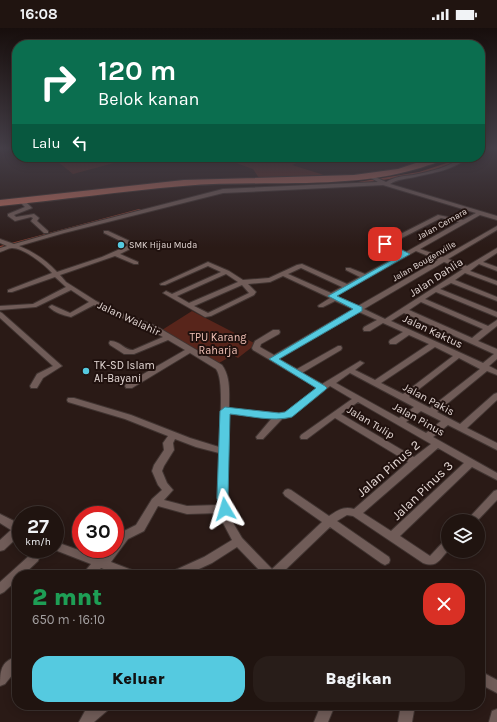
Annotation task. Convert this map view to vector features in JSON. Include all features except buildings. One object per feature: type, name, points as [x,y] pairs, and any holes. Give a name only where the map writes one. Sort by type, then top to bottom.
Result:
[{"type":"highway","points":[[0,201],[23,202],[174,181]]},
{"type":"highway","points":[[0,201],[191,182],[222,181]]},
{"type":"street","points":[[381,181],[496,220]]},
{"type":"street","points":[[0,250],[7,244],[223,191],[344,186],[388,181]]},
{"type":"street","points":[[401,188],[406,191],[496,220]]},
{"type":"street","points":[[23,202],[29,208],[10,215],[15,219],[32,215],[36,218],[34,221],[46,232]]},
{"type":"street","points":[[7,244],[31,238],[46,232],[55,232],[124,212]]},
{"type":"street","name":"Jalan Cemara","points":[[321,306],[348,287],[478,214]]},
{"type":"street","points":[[406,254],[385,244],[440,216],[464,222]]},
{"type":"street","name":"Jalan Bougenville","points":[[273,359],[497,228]]},
{"type":"street","points":[[10,291],[36,280],[114,254],[134,244],[106,232]]},
{"type":"street","name":"Jalan Walahir","points":[[7,244],[38,258],[70,288],[111,311],[142,322],[215,364],[222,371],[225,387],[222,498],[227,521],[238,541],[267,570]]},
{"type":"street","points":[[416,249],[497,283]]},
{"type":"street","name":"Jalan Dahlia","points":[[367,329],[404,310],[478,262],[495,253]]},
{"type":"street","points":[[114,254],[136,263]]},
{"type":"street","points":[[478,262],[497,269]]},
{"type":"street","points":[[163,284],[206,264],[226,272],[242,282],[253,293],[209,315],[205,315],[169,295],[226,272]]},
{"type":"street","points":[[189,306],[242,282],[270,280],[299,266],[348,287]]},
{"type":"street","points":[[348,269],[366,277]]},
{"type":"street","name":"Jalan Kaktus","points":[[283,274],[497,373]]},
{"type":"street","points":[[450,280],[497,299]]},
{"type":"street","points":[[0,308],[34,306],[70,288]]},
{"type":"street","points":[[436,290],[497,315]]},
{"type":"street","points":[[420,299],[488,329]]},
{"type":"street","points":[[52,307],[59,312],[71,315],[94,302]]},
{"type":"street","points":[[404,310],[497,352]]},
{"type":"street","points":[[0,314],[58,366],[40,376],[34,386]]},
{"type":"street","points":[[473,341],[497,322]]},
{"type":"street","points":[[276,332],[258,343],[256,348],[322,388]]},
{"type":"street","points":[[393,342],[408,332]]},
{"type":"street","points":[[114,343],[127,352],[134,352],[169,338]]},
{"type":"street","points":[[376,383],[434,344]]},
{"type":"street","points":[[296,373],[338,348]]},
{"type":"street","points":[[129,386],[190,350]]},
{"type":"street","points":[[403,398],[459,355]]},
{"type":"street","points":[[431,412],[497,355]]},
{"type":"street","points":[[225,411],[279,416],[288,415],[322,388],[360,363]]},
{"type":"street","name":"Jalan Pakis","points":[[350,370],[496,445]]},
{"type":"street","name":"Jalan Pinus","points":[[330,383],[497,477]]},
{"type":"street","points":[[461,428],[497,396]]},
{"type":"street","points":[[304,437],[358,398]]},
{"type":"street","points":[[71,400],[127,417],[165,431],[173,436],[196,445],[224,452]]},
{"type":"street","points":[[400,422],[420,407]]},
{"type":"street","name":"Jalan Tulip","points":[[336,415],[415,462]]},
{"type":"street","points":[[260,437],[279,416]]},
{"type":"street","points":[[427,437],[447,421]]},
{"type":"street","points":[[124,536],[140,528],[156,502],[168,490],[163,485],[158,471],[159,465],[169,450],[168,443],[173,436]]},
{"type":"street","name":"Jalan Pinus 2","points":[[356,512],[437,443]]},
{"type":"street","name":"Jalan Pinus 3","points":[[392,537],[470,462]]},
{"type":"street","points":[[288,494],[330,521],[385,560]]},
{"type":"street","points":[[478,514],[497,494]]},
{"type":"street","points":[[156,502],[188,510],[225,509]]},
{"type":"street","points":[[277,570],[330,521],[341,513],[347,511],[356,512],[430,561],[432,561],[441,551]]},
{"type":"street","points":[[0,518],[16,527],[17,531],[14,536],[0,547]]},
{"type":"street","points":[[186,570],[208,560],[238,541]]},
{"type":"street","points":[[64,549],[120,570]]},
{"type":"street","points":[[21,570],[34,558]]},
{"type":"street","points":[[93,570],[105,558]]},
{"type":"street","points":[[0,589],[12,578]]},
{"type":"street","points":[[0,680],[12,665]]},
{"type":"street","points":[[485,680],[497,688]]},
{"type":"street","points":[[86,722],[97,710]]},
{"type":"street","points":[[321,722],[326,710]]},
{"type":"street","points":[[405,722],[407,710]]},
{"type":"street","points":[[496,722],[497,716]]},
{"type":"green space","name":"TPU Karang Raharja","points":[[192,311],[256,344],[238,358],[233,355],[219,363],[162,330]]},
{"type":"waterway","points":[[358,183],[368,181]]},
{"type":"waterway","points":[[182,200],[222,190]]},
{"type":"waterway","points":[[0,248],[141,210]]},
{"type":"place","name":"SMK Hijau Muda","points":[[121,245]]},
{"type":"place","name":"TK-SD Islam Al-Bayani","points":[[86,371]]},
{"type":"route","points":[[225,509],[222,498],[225,411],[262,415],[288,415],[322,388],[273,359],[359,309],[331,296],[406,254],[388,247],[385,244]]}]
